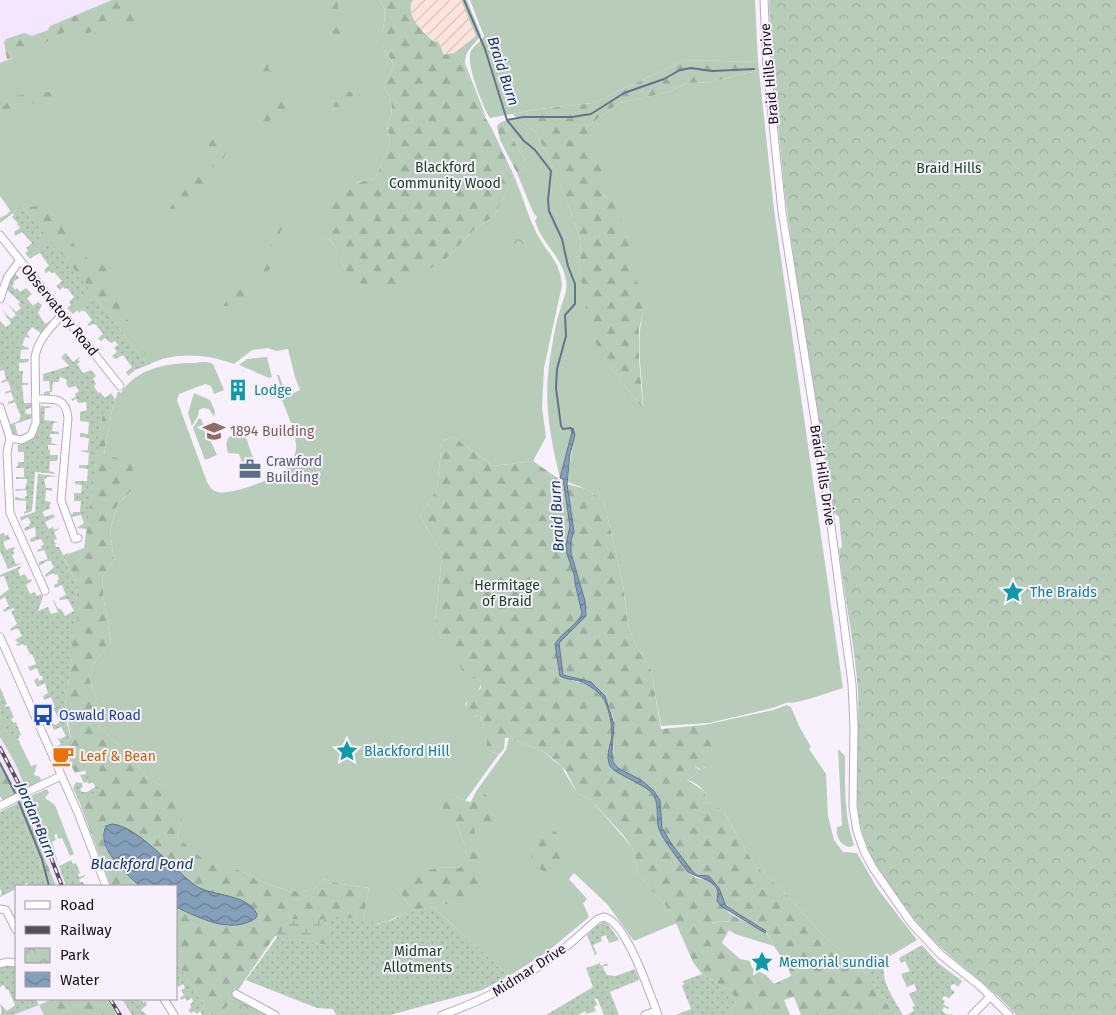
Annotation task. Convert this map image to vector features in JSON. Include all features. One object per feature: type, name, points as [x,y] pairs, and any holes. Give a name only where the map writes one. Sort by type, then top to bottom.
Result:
[{"type":"street","name":"Braid Hills Drive","points":[[764,0],[767,59],[782,211],[828,503],[852,684],[854,819],[856,831],[868,859],[899,906],[921,933],[946,960],[991,996],[1009,1015]]},
{"type":"street","name":"Observatory Road","points":[[0,235],[120,386]]},
{"type":"street","points":[[0,299],[10,272],[20,260]]},
{"type":"street","points":[[10,438],[22,440],[31,435],[36,423],[37,348],[44,335],[63,314]]},
{"type":"street","points":[[35,399],[58,400],[63,403],[67,411],[61,500],[75,540],[78,538]]},
{"type":"street","points":[[0,407],[10,438],[7,452],[11,516],[45,590]]},
{"type":"street","points":[[0,637],[62,776],[106,885]]},
{"type":"street","points":[[0,806],[62,776]]},
{"type":"street","points":[[0,909],[6,910],[15,928]]},
{"type":"street","name":"Midmar Drive","points":[[442,1015],[502,989],[549,960],[598,919],[604,917],[610,920],[619,930],[632,951],[657,1013]]},
{"type":"street","points":[[0,964],[15,963]]},
{"type":"street","points":[[236,994],[275,1015]]},
{"type":"street","points":[[972,1015],[991,996]]},
{"type":"street","points":[[165,1000],[174,1015]]},
{"type":"street","points":[[645,1015],[657,1013]]},
{"type":"shaded area","points":[[0,0],[126,0],[17,57],[0,63]]},
{"type":"shaded area","points":[[412,0],[461,0],[476,36],[454,53],[444,55],[438,42],[434,42],[414,21],[410,6]]},
{"type":"shaded area","points":[[0,737],[14,761],[26,788],[28,788],[66,885],[56,885],[19,795],[0,762]]},
{"type":"shaded area","points":[[50,1000],[123,1000],[132,1015],[13,1015]]},
{"type":"green space","points":[[112,0],[138,0],[135,3],[140,21],[127,26],[112,22],[86,34],[78,24],[24,55],[7,59],[4,42],[6,39],[24,33],[32,36],[48,30],[50,26]]},
{"type":"green space","points":[[126,0],[379,0],[383,5],[385,17],[382,35],[383,47],[394,65],[384,87],[390,97],[392,106],[391,116],[387,125],[390,144],[375,179],[357,182],[325,236],[334,245],[346,271],[445,260],[473,231],[495,215],[514,176],[535,230],[555,262],[561,276],[562,285],[544,368],[542,408],[546,437],[533,461],[493,466],[454,437],[442,441],[437,489],[420,516],[442,554],[435,623],[444,647],[460,666],[462,672],[481,682],[477,692],[465,705],[470,717],[480,716],[486,731],[490,750],[499,754],[465,801],[452,794],[456,823],[465,845],[467,863],[459,868],[441,867],[397,888],[413,911],[378,924],[363,922],[369,888],[341,884],[324,879],[314,889],[289,891],[267,884],[239,870],[204,861],[177,837],[183,818],[162,786],[146,776],[133,759],[98,725],[97,700],[88,675],[94,663],[111,642],[102,578],[114,560],[110,532],[117,505],[132,490],[132,463],[104,455],[112,410],[118,391],[121,393],[135,378],[163,366],[204,362],[213,364],[224,390],[214,394],[211,386],[205,384],[179,394],[177,400],[207,482],[214,491],[224,493],[264,481],[281,473],[290,465],[296,449],[295,435],[276,387],[280,385],[277,375],[279,375],[287,396],[300,390],[288,349],[276,351],[268,348],[252,350],[234,364],[202,356],[180,356],[148,365],[94,296],[73,314],[67,308],[89,290],[51,243],[30,259],[25,253],[46,237],[22,206],[12,213],[0,196],[0,63],[32,49]]},
{"type":"green space","points":[[328,0],[338,0],[341,30],[339,39],[336,40],[333,38],[328,17]]},
{"type":"green space","name":"Blackford Community Wood","points":[[379,0],[412,0],[411,12],[420,28],[434,42],[438,41],[444,55],[454,53],[464,65],[480,108],[514,176],[495,215],[473,231],[445,260],[390,290],[359,283],[346,271],[334,245],[325,236],[330,211],[336,195],[349,185],[375,179],[390,144],[387,124],[391,116],[392,106],[390,97],[384,87],[394,65],[383,47],[382,35],[385,11]]},
{"type":"green space","points":[[461,0],[467,0],[481,35],[468,51],[465,63],[486,117],[480,108],[464,65],[454,53],[476,36]]},
{"type":"green space","points":[[470,0],[755,0],[758,62],[685,60],[593,103],[539,109],[490,118],[479,95],[470,65],[471,51],[484,36]]},
{"type":"green space","name":"Braid Hills","points":[[769,0],[1116,0],[1116,1015],[1016,1015],[998,996],[947,953],[920,926],[890,886],[867,846],[857,803],[858,692],[839,549],[842,547],[839,517],[834,513],[799,296],[785,195],[772,65]]},
{"type":"green space","points":[[263,54],[270,57],[268,68],[271,72],[267,79],[253,77],[250,71],[250,65]]},
{"type":"green space","points":[[685,60],[758,62],[759,71],[713,82],[687,83],[669,92],[620,103],[586,127],[606,184],[603,195],[612,199],[628,235],[643,312],[639,329],[639,358],[643,409],[606,362],[590,332],[579,266],[581,241],[557,175],[536,132],[513,114],[593,103]]},
{"type":"green space","points":[[759,71],[774,210],[843,688],[809,699],[789,702],[709,723],[661,726],[651,670],[637,648],[628,625],[623,585],[604,501],[586,489],[568,482],[573,428],[560,477],[564,480],[560,478],[553,448],[547,404],[547,389],[553,340],[566,292],[566,281],[561,265],[538,229],[535,221],[537,217],[533,212],[517,173],[527,164],[501,122],[517,117],[536,132],[557,175],[581,241],[579,266],[606,362],[643,409],[639,348],[643,312],[608,197],[603,194],[586,127],[620,103],[669,92],[687,83],[713,82]]},
{"type":"green space","points":[[64,91],[65,95],[31,104],[19,114],[13,112],[0,117],[0,104],[4,106],[13,96]]},
{"type":"green space","points":[[346,91],[352,92],[351,105],[334,107],[332,101],[334,97]]},
{"type":"green space","points":[[283,95],[289,114],[262,123],[264,115],[270,107]]},
{"type":"green space","name":"Blackford Community Wood","points":[[501,122],[527,164],[517,173],[500,140],[497,126]]},
{"type":"green space","points":[[235,133],[238,138],[228,148],[220,166],[213,167],[212,161],[215,155],[207,144],[210,140]]},
{"type":"green space","points":[[200,171],[204,177],[205,184],[198,189],[194,188],[182,206],[166,222],[163,216],[183,192],[193,176]]},
{"type":"green space","points":[[21,205],[47,237],[29,251],[26,248],[32,243],[22,232],[15,236],[14,232],[20,228],[12,217],[13,213]]},
{"type":"green space","points":[[36,206],[48,209],[59,215],[65,221],[65,227],[70,239],[79,250],[93,264],[101,264],[109,268],[108,288],[121,301],[123,315],[134,327],[150,352],[147,356],[27,210],[27,208]]},
{"type":"green space","points":[[11,210],[13,213],[0,223],[0,218]]},
{"type":"green space","points":[[281,222],[283,226],[277,241],[279,247],[278,254],[264,279],[261,290],[255,297],[253,294],[270,256],[271,238],[277,224]]},
{"type":"green space","points":[[512,231],[520,231],[525,236],[523,247],[512,249],[507,244],[507,236]]},
{"type":"green space","points":[[51,242],[90,290],[71,305],[69,302],[74,297],[67,288],[63,287],[60,290],[56,286],[62,281],[54,272],[49,271],[46,273],[44,270],[49,266],[40,253],[32,257]]},
{"type":"green space","points":[[13,271],[19,278],[13,282],[12,286],[20,292],[26,288],[32,294],[27,298],[33,306],[38,302],[42,305],[38,313],[45,324],[50,321],[51,323],[42,334],[32,327],[27,334],[30,338],[25,337],[22,345],[30,349],[21,350],[20,359],[29,359],[28,362],[19,363],[19,371],[23,371],[22,383],[28,383],[28,385],[22,385],[24,403],[32,403],[33,407],[25,410],[26,414],[33,414],[33,418],[15,424],[18,436],[27,433],[22,438],[14,436],[9,425],[20,420],[19,418],[21,417],[15,402],[8,404],[8,402],[14,400],[11,392],[5,394],[5,392],[11,390],[8,381],[1,383],[6,379],[4,370],[0,371],[0,321],[6,327],[11,323],[2,310],[11,319],[16,315],[7,303],[16,312],[21,308],[18,304],[20,302],[5,288]]},
{"type":"green space","points":[[243,288],[248,294],[244,298],[238,297],[227,306],[220,306],[218,312],[213,308],[212,301],[217,297],[229,295]]},
{"type":"green space","points":[[94,296],[148,365],[135,370],[128,376],[126,372],[132,367],[123,355],[115,359],[112,356],[117,352],[114,348],[118,345],[115,341],[111,343],[105,338],[101,341],[98,338],[103,334],[96,325],[87,325],[92,320],[85,311],[82,310],[79,313],[77,310]]},
{"type":"green space","points":[[66,353],[73,362],[81,356],[78,360],[80,362],[77,364],[83,373],[91,370],[96,376],[93,379],[98,393],[100,392],[105,398],[111,393],[115,399],[112,410],[103,412],[87,529],[77,528],[84,523],[81,515],[72,517],[71,514],[73,512],[80,512],[81,501],[74,501],[74,493],[81,493],[82,485],[75,484],[75,481],[87,481],[88,469],[79,468],[79,465],[88,465],[89,453],[79,451],[88,450],[89,438],[80,437],[80,433],[88,434],[89,422],[80,421],[80,412],[87,410],[86,402],[78,403],[76,398],[73,401],[71,399],[76,397],[75,394],[79,391],[76,386],[69,388],[66,384],[67,380],[60,377],[59,382],[53,382],[50,396],[44,395],[44,392],[50,391],[49,381],[43,381],[43,374],[69,366],[61,357]]},
{"type":"green space","points":[[267,357],[272,377],[269,378],[239,365],[247,359]]},
{"type":"green space","points":[[194,393],[210,400],[215,411],[214,417],[209,409],[203,408],[199,410],[192,426],[188,413]]},
{"type":"green space","points":[[41,406],[56,407],[45,408],[44,420],[60,422],[53,423],[52,431],[59,432],[59,434],[50,434],[52,438],[51,443],[59,445],[48,445],[50,455],[58,455],[57,461],[50,461],[49,471],[57,474],[35,472],[32,511],[24,514],[26,511],[26,501],[15,500],[15,497],[25,499],[25,496],[27,496],[26,490],[15,491],[16,489],[25,489],[27,483],[27,479],[16,479],[16,477],[24,477],[24,468],[15,468],[18,466],[18,462],[24,462],[24,452],[18,452],[18,445],[25,443],[37,430]]},
{"type":"green space","points":[[112,410],[104,454],[133,463],[132,490],[117,505],[110,532],[114,560],[102,578],[111,642],[94,663],[88,675],[97,700],[98,725],[133,759],[146,776],[175,797],[183,818],[177,837],[204,860],[239,870],[267,884],[289,891],[314,889],[324,879],[341,884],[369,888],[363,922],[354,918],[326,945],[275,936],[221,1015],[211,1015],[178,964],[178,908],[227,926],[257,914],[250,906],[204,891],[196,886],[139,838],[118,825],[104,828],[105,845],[114,860],[139,885],[111,885],[79,801],[100,792],[88,770],[75,773],[69,762],[63,759],[57,746],[71,739],[65,705],[72,658],[72,633],[78,586],[63,556],[84,548],[103,411]]},
{"type":"green space","points":[[199,418],[217,455],[205,460],[193,428]]},
{"type":"green space","points":[[242,432],[245,435],[255,463],[244,468],[239,454],[228,453],[227,445],[230,436]]},
{"type":"green space","name":"Hermitage of Braid","points":[[454,437],[493,466],[533,461],[563,482],[570,526],[566,545],[567,554],[574,574],[583,613],[578,621],[555,644],[560,674],[590,686],[600,693],[607,708],[612,727],[608,756],[610,767],[652,793],[657,806],[660,830],[680,862],[693,876],[714,885],[728,912],[748,923],[720,921],[712,923],[729,930],[722,943],[740,959],[750,961],[752,968],[766,975],[774,984],[791,976],[788,967],[766,931],[726,906],[719,888],[709,876],[693,872],[671,843],[662,828],[660,800],[653,790],[634,776],[618,768],[613,762],[614,720],[605,696],[591,682],[563,675],[559,643],[586,616],[585,601],[571,553],[571,540],[574,532],[567,484],[586,489],[604,501],[623,585],[628,625],[637,648],[651,670],[661,729],[704,725],[711,732],[715,740],[715,749],[705,768],[701,770],[695,766],[697,774],[687,780],[704,791],[708,802],[723,811],[754,864],[788,896],[823,935],[865,973],[895,1015],[801,1015],[794,997],[784,1000],[790,1015],[731,1015],[735,1000],[732,992],[702,974],[693,962],[671,912],[638,874],[632,847],[590,799],[577,793],[566,771],[542,751],[509,738],[505,738],[504,749],[499,754],[489,751],[487,735],[481,717],[478,715],[470,717],[465,709],[468,700],[481,688],[481,682],[478,679],[464,676],[460,666],[444,648],[435,623],[442,554],[420,516],[437,489],[442,441]]},
{"type":"green space","points":[[38,474],[58,476],[44,479],[46,488],[52,488],[52,491],[46,490],[45,501],[51,502],[49,507],[51,508],[42,512],[45,517],[53,514],[55,517],[45,522],[48,529],[53,527],[54,530],[59,528],[54,532],[57,539],[54,540],[57,543],[55,545],[59,547],[63,555],[70,552],[63,557],[78,586],[76,601],[78,620],[72,633],[72,658],[65,705],[71,739],[61,744],[57,737],[60,739],[66,736],[61,727],[54,730],[50,722],[53,721],[55,725],[62,720],[61,717],[58,718],[55,711],[48,713],[49,710],[55,707],[51,697],[44,700],[43,696],[48,693],[45,683],[37,687],[34,680],[38,678],[39,681],[43,679],[42,676],[40,676],[37,668],[30,671],[28,667],[36,664],[32,654],[24,657],[30,654],[26,645],[17,646],[16,644],[19,643],[15,640],[22,636],[18,628],[11,631],[10,629],[17,624],[11,611],[15,610],[13,608],[4,612],[3,610],[9,606],[5,597],[0,600],[0,596],[9,589],[4,576],[0,577],[0,575],[21,566],[18,570],[20,576],[25,574],[28,580],[31,579],[32,581],[26,585],[30,594],[35,592],[37,596],[42,594],[43,597],[38,611],[48,607],[51,614],[58,612],[54,600],[58,609],[61,609],[65,616],[74,611],[68,599],[60,600],[59,598],[66,595],[62,585],[55,588],[54,585],[58,583],[59,579],[57,574],[53,573],[46,577],[45,575],[54,567],[51,561],[47,561],[39,566],[39,562],[48,559],[44,550],[38,552],[37,550],[42,548],[41,546],[44,544],[41,539],[31,542],[30,539],[36,536],[35,527],[25,531],[24,528],[31,523],[28,517],[21,521],[20,517],[35,512]]},
{"type":"green space","points":[[4,533],[5,536],[9,534],[8,536],[11,539],[3,542],[6,550],[14,547],[14,554],[12,555],[16,564],[23,563],[8,569],[0,551],[0,534]]},
{"type":"green space","points":[[0,687],[7,704],[5,705],[6,707],[9,706],[14,718],[11,719],[13,723],[16,722],[21,735],[12,742],[0,715]]},
{"type":"green space","points":[[787,705],[791,707],[811,747],[809,749],[826,774],[828,816],[834,840],[843,852],[857,853],[877,888],[917,940],[890,956],[885,963],[865,973],[823,935],[788,896],[754,864],[725,814],[707,801],[707,797],[701,788],[687,780],[697,774],[695,766],[699,770],[705,768],[713,752],[712,735],[704,725],[773,710]]},
{"type":"green space","points":[[0,715],[12,741],[18,739],[31,766],[37,764],[34,775],[40,777],[41,780],[26,789],[14,761],[0,737]]},
{"type":"green space","points":[[509,738],[542,751],[561,766],[577,793],[590,799],[632,847],[638,874],[671,912],[677,923],[634,941],[607,904],[574,873],[569,879],[587,899],[583,903],[589,917],[547,952],[509,976],[433,907],[448,904],[462,898],[473,824],[471,802],[477,790],[506,750]]},
{"type":"green space","points":[[838,749],[845,756],[847,812],[854,845],[851,847],[841,843],[837,834],[837,827],[842,826]]},
{"type":"green space","points":[[0,762],[19,795],[4,803],[0,796]]},
{"type":"green space","points":[[85,770],[88,770],[101,792],[79,801],[73,788],[76,782],[82,783],[83,787],[80,789],[82,792],[87,792],[95,787],[93,782],[89,784],[88,782],[84,783],[80,775],[86,774]]},
{"type":"green space","points":[[47,789],[49,793],[45,798],[55,805],[74,854],[70,856],[62,838],[58,839],[57,834],[54,835],[56,840],[52,842],[59,866],[31,796]]},
{"type":"green space","points":[[477,790],[492,800],[498,813],[493,837],[485,835],[473,825],[481,865],[478,887],[473,893],[458,901],[413,911],[397,888],[407,876],[441,867],[459,868],[466,863],[465,845],[456,823],[443,818],[443,802],[452,794],[471,802]]},
{"type":"green space","points":[[22,801],[29,821],[24,824],[47,885],[28,885],[27,883],[15,885],[15,890],[0,897],[2,892],[0,889],[0,812]]},
{"type":"green space","points":[[24,810],[56,885],[47,885],[24,824]]},
{"type":"green space","points":[[548,830],[556,832],[569,852],[562,866],[549,874],[534,866],[526,839],[536,831]]},
{"type":"green space","points":[[71,860],[73,864],[76,863],[80,873],[78,874],[79,877],[85,875],[79,880],[84,885],[66,885],[59,866]]},
{"type":"green space","name":"Midmar Allotments","points":[[433,907],[509,976],[482,990],[390,1015],[336,1015],[333,1009],[317,1008],[246,980],[278,936],[326,945],[331,917],[354,918],[378,924],[390,921],[408,912]]},
{"type":"green space","points":[[290,918],[305,921],[325,919],[311,940],[278,935]]},
{"type":"green space","points":[[720,921],[748,923],[766,932],[774,946],[735,934],[711,924]]},
{"type":"green space","points":[[604,922],[608,924],[619,940],[609,943],[606,935],[601,937],[602,941],[593,945],[597,954],[595,955],[587,935]]},
{"type":"green space","points":[[922,945],[938,963],[962,981],[958,987],[954,984],[951,985],[951,989],[955,992],[949,998],[944,996],[942,999],[945,1001],[943,1004],[949,1008],[944,1007],[942,1011],[946,1014],[954,1015],[907,1015],[914,1011],[912,1007],[915,1006],[909,994],[917,990],[914,984],[907,987],[901,974],[910,971],[905,961],[901,963],[899,958]]},
{"type":"green space","points":[[600,963],[601,966],[607,963],[608,966],[603,968],[607,975],[616,976],[635,969],[639,980],[610,992],[619,1015],[604,1015],[597,998],[595,999],[597,1005],[594,1007],[596,1011],[586,1014],[585,1011],[578,1015],[546,1015],[593,987],[586,968]]},
{"type":"green space","points":[[885,963],[884,976],[886,983],[903,1015],[895,1015],[865,973]]},
{"type":"green space","points":[[178,964],[211,1015],[202,1015],[200,1011],[197,1014],[194,1011],[191,1013],[188,1010],[193,1002],[192,998],[187,1001],[185,998],[181,1000],[180,998],[184,995],[181,990],[185,988],[183,984],[179,987]]},
{"type":"green space","points":[[15,965],[15,1000],[36,1000],[39,1005],[13,1015],[0,1015],[2,1013],[0,1004],[7,1011],[15,1005],[8,989],[6,990],[4,985],[0,987],[0,967]]},
{"type":"green space","points":[[702,974],[732,992],[735,1000],[731,1015],[676,1015],[691,1009],[682,986],[684,984],[683,981]]},
{"type":"green space","points":[[233,996],[267,1015],[221,1015]]},
{"type":"green space","points":[[51,1000],[108,1000],[117,1015],[44,1015],[39,1005]]},
{"type":"green space","points":[[123,1000],[142,1000],[143,1003],[146,1001],[147,1005],[141,1010],[147,1015],[132,1015]]},
{"type":"water","points":[[573,428],[575,435],[570,454],[567,484],[574,532],[571,540],[571,553],[585,601],[586,616],[559,643],[563,675],[591,682],[605,696],[614,724],[613,762],[618,768],[641,780],[653,790],[660,800],[662,828],[693,872],[697,875],[709,876],[719,888],[726,906],[766,931],[765,933],[721,906],[717,901],[718,893],[714,885],[687,871],[661,834],[654,796],[642,785],[612,769],[610,766],[608,754],[612,735],[611,724],[604,700],[596,691],[584,683],[560,676],[555,644],[582,613],[574,574],[567,554],[566,545],[570,526],[563,479],[560,478]]},
{"type":"water","name":"Blackford Pond","points":[[112,824],[133,832],[196,886],[203,890],[245,902],[257,914],[256,918],[236,925],[226,925],[205,920],[178,908],[178,885],[139,885],[127,875],[108,851],[104,834],[106,826]]},
{"type":"waterway","name":"Braid Burn","points":[[464,0],[485,49],[507,120],[524,141],[535,150],[551,171],[548,200],[549,211],[562,239],[568,266],[575,284],[575,304],[565,315],[566,336],[557,369],[556,388],[561,426],[563,429],[571,428],[573,432]]},
{"type":"waterway","points":[[507,120],[523,117],[572,117],[591,114],[624,93],[664,79],[680,70],[691,68],[712,71],[754,69]]},
{"type":"waterway","name":"Jordan Burn","points":[[0,763],[16,795]]},
{"type":"waterway","name":"Jordan Burn","points":[[18,800],[42,859],[49,885]]},
{"type":"railway","points":[[0,748],[33,811],[62,885]]},
{"type":"railway","points":[[111,1000],[120,1015]]},
{"type":"place","name":"Lodge","points":[[238,390]]},
{"type":"place","name":"1894 Building","points":[[214,431]]},
{"type":"place","name":"Crawford Building","points":[[250,469]]},
{"type":"place","name":"The Braids","points":[[1013,592]]},
{"type":"place","name":"Oswald Road","points":[[43,715]]},
{"type":"place","name":"Blackford Hill","points":[[347,751]]},
{"type":"place","name":"Leaf & Bean","points":[[63,756]]},
{"type":"place","name":"Memorial sundial","points":[[762,962]]}]
